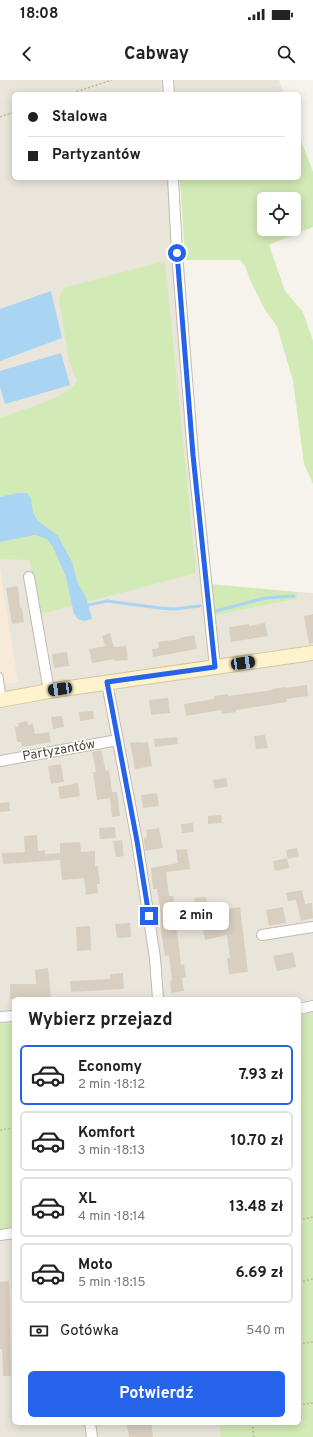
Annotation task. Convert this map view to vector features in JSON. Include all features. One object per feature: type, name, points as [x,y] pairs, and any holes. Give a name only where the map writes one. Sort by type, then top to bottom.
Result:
[{"type":"street","points":[[168,80],[168,92]]},
{"type":"street","points":[[173,180],[177,253],[193,455],[215,667]]},
{"type":"street","points":[[29,577],[49,691]]},
{"type":"street","points":[[2,699],[107,682],[313,653]]},
{"type":"street","points":[[107,682],[146,894],[155,958],[158,997]]},
{"type":"street","name":"Partyzantów","points":[[0,761],[118,740]]},
{"type":"street","points":[[262,935],[313,927]]},
{"type":"street","points":[[301,1009],[313,1006]]},
{"type":"street","points":[[0,1017],[12,1016]]},
{"type":"street","points":[[0,1236],[12,1233]]},
{"type":"street","points":[[90,1425],[92,1437]]},
{"type":"lane","points":[[0,676],[2,699]]},
{"type":"path","points":[[75,92],[112,80]]},
{"type":"path","points":[[0,117],[12,113]]},
{"type":"path","points":[[0,1130],[12,1128]]},
{"type":"path","points":[[301,1220],[313,1217]]},
{"type":"path","points":[[301,1282],[313,1279]]},
{"type":"path","points":[[301,1344],[313,1342]]},
{"type":"path","points":[[301,1405],[313,1403]]},
{"type":"path","points":[[252,1425],[254,1437]]},
{"type":"shaded area","points":[[0,80],[167,80],[168,92],[12,92],[12,180],[172,180],[213,666],[313,652],[313,1437],[0,1437]]},
{"type":"shaded area","points":[[174,80],[279,80],[283,92],[175,92]]},
{"type":"shaded area","points":[[0,568],[18,682],[0,685]]},
{"type":"shaded area","points":[[298,592],[313,593],[313,645],[217,659],[212,616],[297,599]]},
{"type":"green space","points":[[301,140],[313,172],[313,227],[301,232],[301,192],[257,192],[257,236],[291,236],[269,245],[285,291],[303,312],[313,341],[313,484],[304,464],[293,381],[277,326],[265,310],[245,266],[240,260],[185,260],[180,180],[301,180]]},
{"type":"green space","points":[[165,261],[196,573],[87,602],[92,619],[84,621],[78,619],[72,606],[41,614],[29,560],[0,559],[0,542],[35,535],[0,510],[0,418],[54,398],[64,393],[77,381],[69,361],[59,300],[63,288]]},
{"type":"green space","points":[[210,584],[298,592],[297,599],[212,616]]},
{"type":"green space","points":[[313,1013],[313,1437],[221,1437],[219,1425],[301,1425],[301,1016]]},
{"type":"green space","points":[[12,1023],[12,1227],[0,1230],[0,1024]]},
{"type":"water","points":[[51,291],[62,338],[0,361],[0,309]]},
{"type":"water","points":[[61,353],[70,385],[5,404],[0,387],[0,371]]},
{"type":"water","points":[[18,493],[27,493],[31,499],[33,513],[38,521],[58,536],[72,562],[77,581],[86,598],[92,619],[84,621],[78,619],[74,614],[66,577],[53,547],[47,539],[35,535],[0,542],[0,497]]},
{"type":"building","points":[[18,586],[20,608],[22,608],[24,622],[12,624],[6,588]]},
{"type":"building","points":[[313,614],[313,643],[309,644],[304,616]]},
{"type":"building","points":[[265,623],[268,636],[231,642],[229,627],[249,624],[249,626]]},
{"type":"building","points":[[110,633],[114,647],[126,646],[128,660],[115,661],[115,659],[92,663],[89,649],[105,646],[102,636]]},
{"type":"building","points":[[194,635],[197,649],[153,657],[152,649],[159,648],[158,642],[180,639]]},
{"type":"building","points":[[67,652],[69,666],[54,668],[52,654]]},
{"type":"building","points":[[307,685],[308,696],[286,699],[287,702],[236,710],[236,712],[222,714],[221,710],[186,716],[184,704],[214,699],[214,696],[228,694],[228,696]]},
{"type":"building","points":[[168,698],[170,713],[151,715],[149,700]]},
{"type":"building","points":[[93,711],[94,719],[80,721],[79,712]]},
{"type":"building","points":[[62,716],[64,727],[53,729],[51,717]]},
{"type":"building","points":[[27,721],[28,725],[33,724],[35,734],[49,732],[51,742],[22,747],[21,742],[17,742],[15,727],[19,726],[18,723]]},
{"type":"building","points":[[265,735],[268,748],[256,749],[254,736]]},
{"type":"building","points":[[177,737],[178,744],[155,747],[154,739]]},
{"type":"building","points":[[148,742],[152,766],[135,769],[130,743]]},
{"type":"building","points":[[101,750],[106,771],[109,770],[112,792],[117,792],[120,816],[112,817],[110,798],[97,800],[93,772],[96,772],[92,752]]},
{"type":"building","points":[[61,764],[64,782],[51,784],[48,766]]},
{"type":"building","points":[[226,778],[228,786],[215,789],[213,780]]},
{"type":"building","points":[[78,783],[80,796],[60,799],[58,787]]},
{"type":"building","points":[[157,793],[159,806],[143,808],[141,795]]},
{"type":"building","points":[[9,802],[10,811],[0,812],[0,803]]},
{"type":"building","points":[[221,815],[222,823],[208,824],[208,816]]},
{"type":"building","points":[[193,823],[194,832],[182,833],[181,824]]},
{"type":"building","points":[[115,827],[116,838],[100,839],[99,828]]},
{"type":"building","points":[[159,828],[163,848],[145,851],[144,838],[147,837],[146,830]]},
{"type":"building","points":[[37,835],[38,851],[45,850],[45,854],[60,853],[60,843],[80,842],[81,852],[95,851],[95,866],[98,866],[100,884],[97,884],[98,893],[86,895],[84,878],[62,880],[60,860],[3,864],[2,853],[25,852],[24,836]]},
{"type":"building","points":[[122,840],[124,856],[116,857],[113,841]]},
{"type":"building","points":[[297,848],[299,856],[288,859],[286,850]]},
{"type":"building","points":[[187,849],[190,869],[166,872],[169,896],[173,896],[176,915],[180,915],[181,929],[177,930],[181,965],[184,964],[186,977],[182,978],[184,991],[171,993],[170,981],[172,980],[169,955],[165,956],[157,889],[153,889],[151,868],[178,863],[176,850]]},
{"type":"building","points":[[287,858],[289,868],[275,871],[273,861]]},
{"type":"building","points":[[302,890],[305,904],[312,903],[313,918],[301,921],[296,900],[288,901],[286,893]]},
{"type":"building","points":[[206,897],[208,909],[196,911],[194,898]]},
{"type":"building","points":[[240,907],[248,972],[229,974],[227,958],[230,958],[227,935],[205,940],[203,928],[228,923],[226,909]]},
{"type":"building","points":[[283,907],[286,923],[269,926],[266,910]]},
{"type":"building","points":[[130,923],[131,937],[117,938],[115,924]]},
{"type":"building","points":[[90,926],[91,950],[77,951],[76,927]]},
{"type":"building","points":[[293,952],[296,967],[277,971],[273,956]]},
{"type":"building","points":[[48,968],[51,997],[12,997],[12,999],[10,999],[10,984],[36,984],[35,970]]},
{"type":"building","points":[[123,973],[124,989],[71,992],[70,981],[110,979],[110,974]]},
{"type":"building","points":[[9,1281],[11,1376],[3,1376],[2,1349],[0,1349],[0,1282]]},
{"type":"building","points":[[127,1425],[151,1425],[153,1437],[129,1437]]},
{"type":"waterway","points":[[216,611],[265,598],[294,596]]},
{"type":"waterway","points":[[84,606],[107,601],[174,609],[200,606]]},
{"type":"route","points":[[149,916],[137,841],[107,682],[215,667],[193,455],[177,253]]}]
